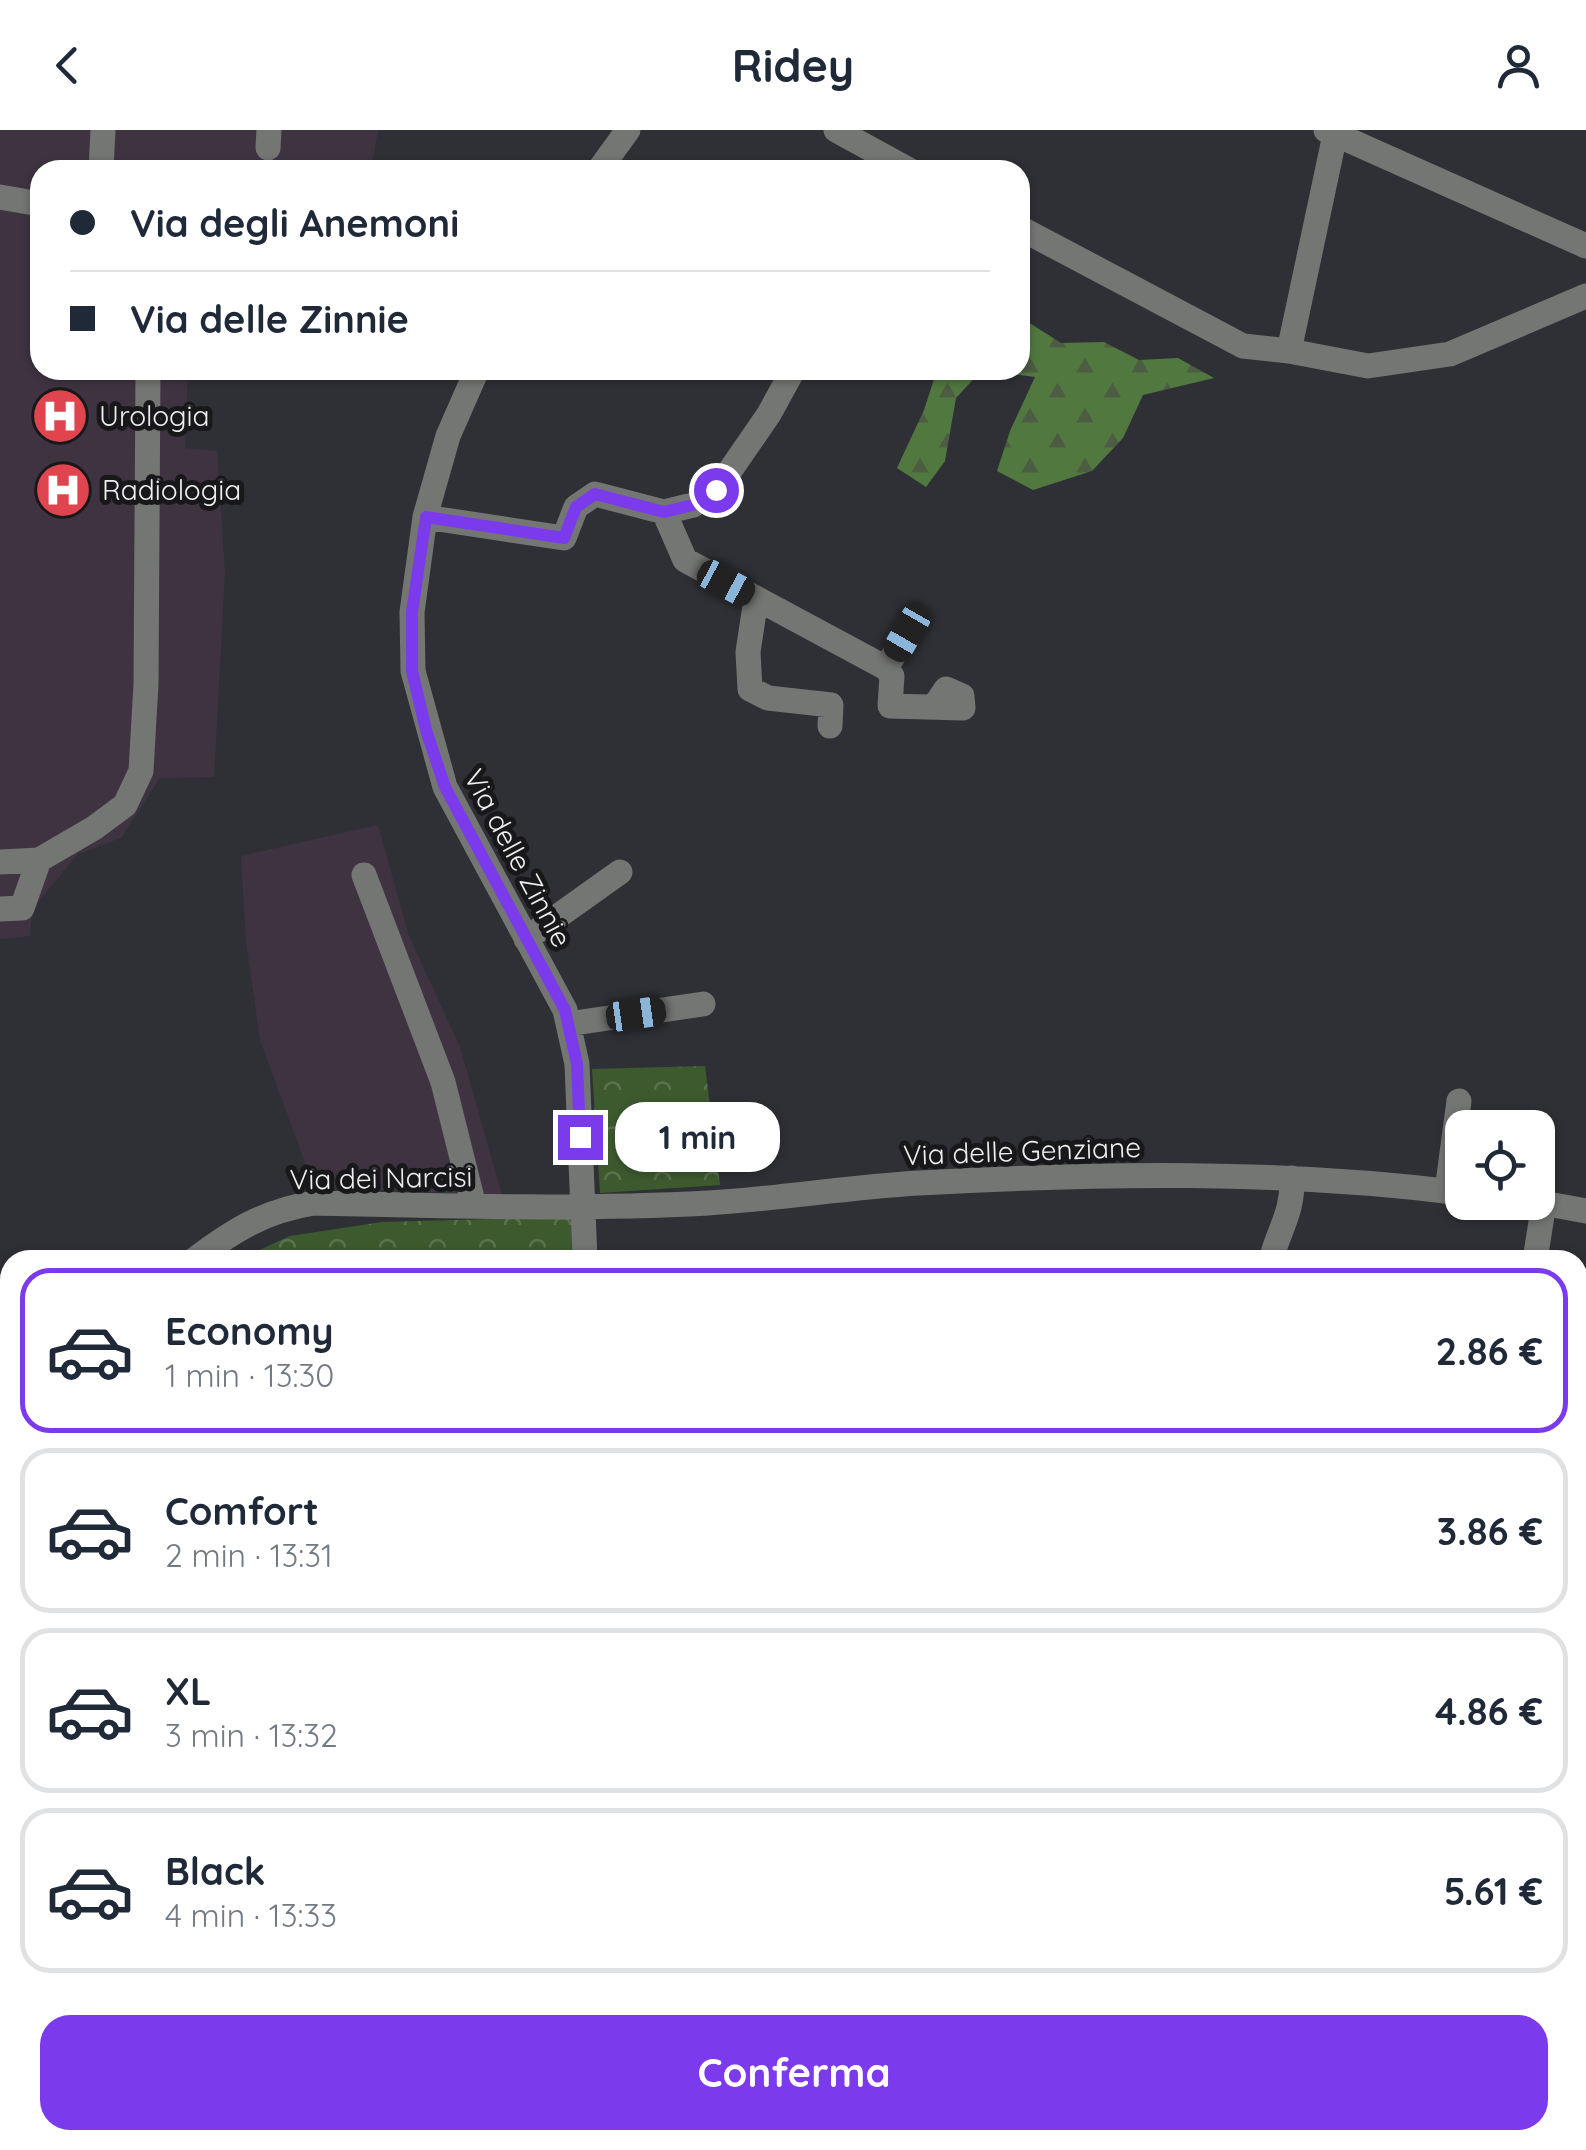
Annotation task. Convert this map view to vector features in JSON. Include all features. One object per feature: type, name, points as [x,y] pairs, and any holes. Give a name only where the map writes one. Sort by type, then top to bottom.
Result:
[{"type":"street","points":[[102,160],[103,130]]},
{"type":"street","points":[[607,160],[628,130]]},
{"type":"street","points":[[836,130],[891,160]]},
{"type":"street","points":[[1289,351],[1333,132],[1586,246]]},
{"type":"street","points":[[0,182],[30,185]]},
{"type":"street","points":[[0,198],[30,202]]},
{"type":"street","points":[[1030,233],[1243,346],[1368,366],[1450,354],[1586,296]]},
{"type":"street","points":[[0,862],[39,860],[94,828],[124,805],[141,771],[146,684],[148,380]]},
{"type":"street","name":"Via delle Zinnie","points":[[473,380],[448,436],[426,517],[418,556],[412,671],[445,787],[565,1010],[577,1064],[584,1250]]},
{"type":"street","points":[[426,517],[564,538],[576,507],[595,494],[664,512],[693,505],[716,490],[788,380]]},
{"type":"street","points":[[664,512],[685,560],[886,668],[892,676],[890,706],[934,707]]},
{"type":"street","points":[[756,599],[748,652],[750,689],[768,698],[831,705],[830,726]]},
{"type":"street","points":[[886,668],[907,633]]},
{"type":"street","points":[[0,909],[22,908],[39,860]]},
{"type":"street","points":[[526,939],[620,872]]},
{"type":"street","points":[[364,875],[443,1082],[474,1206]]},
{"type":"street","points":[[568,1024],[703,1004]]},
{"type":"street","points":[[1460,1101],[1460,1110]]},
{"type":"street","name":"Via delle Genziane","points":[[584,1208],[713,1203],[917,1183],[1056,1177],[1292,1178],[1445,1191]]},
{"type":"street","points":[[1275,1250],[1292,1200],[1292,1178]]},
{"type":"street","name":"Via dei Narcisi","points":[[208,1250],[241,1226],[280,1208],[314,1204],[584,1208]]},
{"type":"street","points":[[1555,1206],[1586,1211]]},
{"type":"street","points":[[1536,1250],[1539,1220]]},
{"type":"shaded area","points":[[0,130],[378,130],[373,160],[30,160],[30,380],[188,380],[185,448],[217,451],[225,573],[214,777],[160,778],[121,838],[78,854],[32,909],[30,936],[0,939]]},
{"type":"shaded area","points":[[378,825],[409,936],[460,1047],[502,1195],[314,1187],[260,1040],[246,940],[241,856]]},
{"type":"green space","points":[[1030,323],[1061,343],[1104,342],[1139,360],[1178,358],[1214,378],[1143,395],[1123,438],[1092,471],[1033,490],[997,471],[1035,377],[1030,376]]},
{"type":"green space","points":[[934,380],[973,380],[956,398],[945,461],[926,487],[897,468]]},
{"type":"green space","points":[[705,1066],[720,1185],[600,1193],[592,1069]]},
{"type":"green space","points":[[571,1217],[572,1250],[260,1250],[290,1236],[382,1222]]},
{"type":"place","name":"Urologia","points":[[60,416]]},
{"type":"place","name":"Radiologia","points":[[63,490]]},
{"type":"route","points":[[580,1137],[577,1064],[565,1010],[445,787],[426,730],[412,671],[412,612],[426,517],[564,538],[576,507],[595,494],[664,512],[693,505],[716,490]]}]
